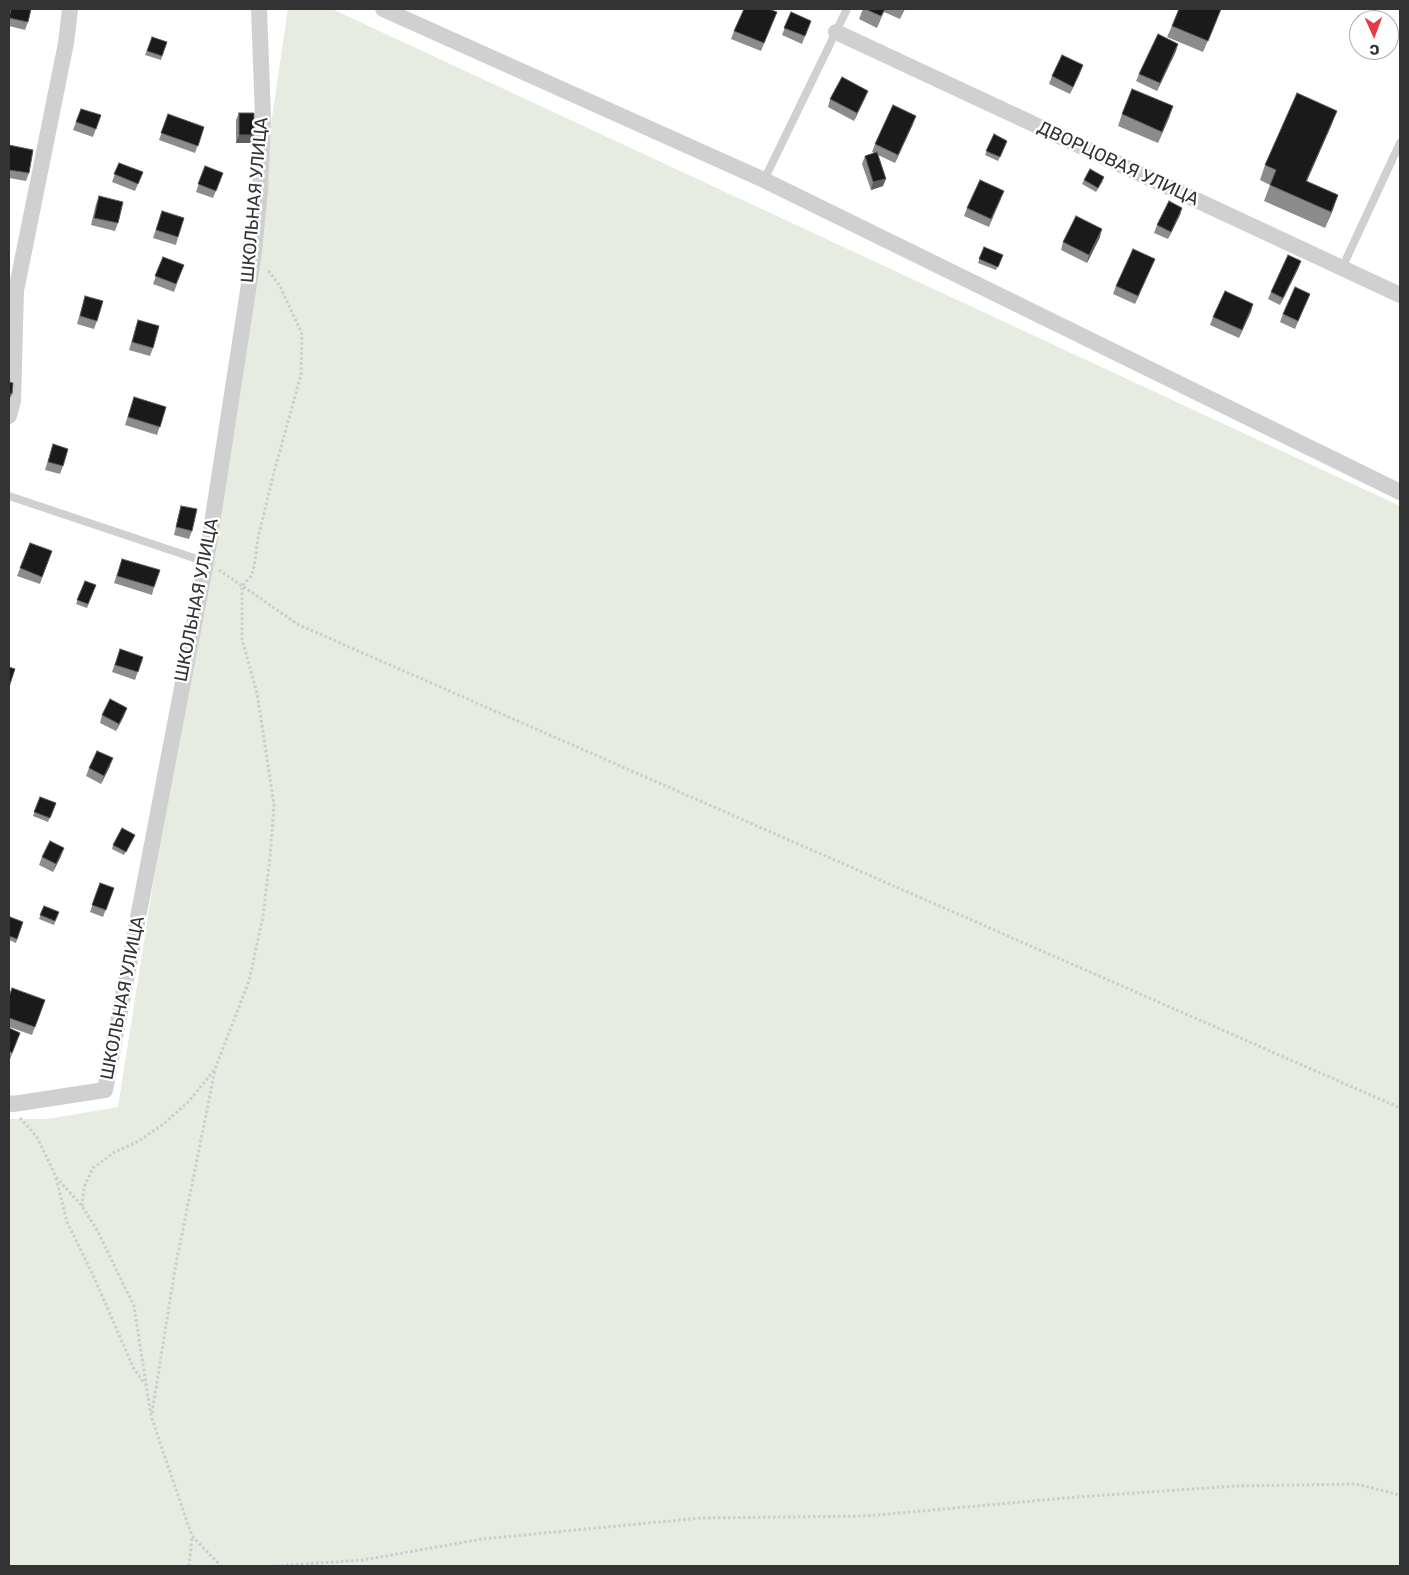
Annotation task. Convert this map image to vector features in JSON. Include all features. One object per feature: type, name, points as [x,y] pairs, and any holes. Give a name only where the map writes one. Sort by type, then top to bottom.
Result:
[{"type":"street","points":[[9,416],[13,402],[16,291],[66,43],[70,9]]},
{"type":"street","name":"ШКОЛЬНАЯ УЛИЦА","points":[[11,1104],[105,1090],[206,562],[254,252],[260,190],[263,116],[259,9]]},
{"type":"street","points":[[383,9],[764,180],[1400,492]]},
{"type":"street","name":"ДВОРЦОВАЯ УЛИЦА","points":[[836,32],[1400,295]]},
{"type":"lane","points":[[764,180],[847,9]]},
{"type":"lane","points":[[1342,268],[1400,143]]},
{"type":"lane","points":[[9,496],[206,562]]},
{"type":"path","points":[[151,1416],[175,1269],[215,1069],[250,981],[263,916],[270,858],[274,805],[257,693],[242,639],[242,586],[251,576],[254,567],[274,472],[300,375],[302,334],[280,286],[254,252]]},
{"type":"path","points":[[206,562],[299,625],[1400,1108]]},
{"type":"path","points":[[82,1206],[84,1187],[93,1168],[165,1123],[189,1101],[215,1069]]},
{"type":"path","points":[[11,1104],[18,1116],[37,1137],[56,1177],[67,1222],[92,1273],[134,1369],[146,1385]]},
{"type":"path","points":[[56,1177],[82,1206],[97,1230],[134,1306],[151,1416],[192,1536],[189,1566]]},
{"type":"path","points":[[276,1566],[363,1560],[482,1539],[701,1518],[866,1516],[1077,1497],[1236,1486],[1356,1484],[1400,1495]]},
{"type":"path","points":[[192,1536],[221,1566]]},
{"type":"shaded area","points":[[288,9],[332,9],[1400,506],[1400,1566],[9,1566],[9,1119],[48,1119],[118,1107],[198,597],[206,562]]},
{"type":"building","points":[[11,9],[31,9],[28,22],[9,18]]},
{"type":"building","points":[[744,9],[769,9],[777,12],[764,43],[734,31]]},
{"type":"building","points":[[865,9],[885,9],[881,16]]},
{"type":"building","points":[[1179,9],[1221,9],[1208,41],[1172,26]]},
{"type":"building","points":[[791,12],[811,21],[805,36],[784,28]]},
{"type":"building","points":[[1158,34],[1178,44],[1160,83],[1139,74]]},
{"type":"building","points":[[152,37],[167,42],[162,56],[147,51]]},
{"type":"building","points":[[1062,55],[1083,65],[1073,87],[1052,76]]},
{"type":"building","points":[[842,77],[868,91],[857,113],[830,99]]},
{"type":"building","points":[[1132,89],[1173,106],[1162,132],[1122,114]]},
{"type":"building","points":[[1297,93],[1337,111],[1306,181],[1338,195],[1331,212],[1270,185],[1276,170],[1265,165]]},
{"type":"building","points":[[893,105],[916,116],[898,155],[875,144]]},
{"type":"building","points":[[81,109],[101,115],[96,129],[76,122]]},
{"type":"building","points":[[239,113],[254,113],[254,135],[239,135]]},
{"type":"building","points":[[168,114],[204,127],[198,146],[161,133]]},
{"type":"building","points":[[994,134],[1007,141],[1000,157],[986,151]]},
{"type":"building","points":[[9,145],[33,150],[29,173],[9,170]]},
{"type":"building","points":[[877,152],[886,179],[873,182],[865,156]]},
{"type":"building","points":[[119,163],[143,172],[138,184],[114,174]]},
{"type":"building","points":[[205,166],[223,173],[216,191],[198,184]]},
{"type":"building","points":[[1090,169],[1104,177],[1098,188],[1084,180]]},
{"type":"building","points":[[980,180],[1004,191],[991,219],[967,208]]},
{"type":"building","points":[[99,196],[123,202],[118,223],[94,218]]},
{"type":"building","points":[[1169,201],[1182,208],[1171,232],[1157,225]]},
{"type":"building","points":[[162,211],[184,218],[178,237],[156,230]]},
{"type":"building","points":[[1076,216],[1102,229],[1089,255],[1063,242]]},
{"type":"building","points":[[984,247],[1003,255],[998,267],[979,259]]},
{"type":"building","points":[[1133,249],[1155,259],[1138,296],[1116,286]]},
{"type":"building","points":[[1288,255],[1301,261],[1283,298],[1271,292]]},
{"type":"building","points":[[163,257],[184,265],[176,284],[155,276]]},
{"type":"building","points":[[1295,287],[1310,294],[1298,321],[1283,314]]},
{"type":"building","points":[[1225,291],[1253,304],[1242,330],[1213,317]]},
{"type":"building","points":[[85,296],[103,301],[97,321],[80,316]]},
{"type":"building","points":[[138,320],[159,326],[153,348],[132,342]]},
{"type":"building","points":[[9,382],[13,383],[12,394],[9,393]]},
{"type":"building","points":[[134,397],[166,407],[160,427],[128,417]]},
{"type":"building","points":[[53,444],[68,449],[63,466],[48,462]]},
{"type":"building","points":[[181,506],[197,509],[192,531],[176,527]]},
{"type":"building","points":[[30,543],[52,551],[42,577],[20,568]]},
{"type":"building","points":[[122,559],[160,570],[154,587],[117,576]]},
{"type":"building","points":[[85,581],[96,585],[88,604],[77,600]]},
{"type":"building","points":[[120,649],[143,657],[138,672],[115,665]]},
{"type":"building","points":[[9,667],[15,669],[9,687]]},
{"type":"building","points":[[110,699],[127,708],[119,724],[102,715]]},
{"type":"building","points":[[97,751],[113,758],[104,776],[89,768]]},
{"type":"building","points":[[40,797],[56,803],[50,818],[34,812]]},
{"type":"building","points":[[122,828],[135,835],[126,852],[113,845]]},
{"type":"building","points":[[50,841],[64,848],[56,864],[42,857]]},
{"type":"building","points":[[100,883],[114,888],[106,910],[92,905]]},
{"type":"building","points":[[44,906],[59,912],[55,921],[40,915]]},
{"type":"building","points":[[10,917],[23,922],[17,939],[9,936]]},
{"type":"building","points":[[12,988],[45,1000],[35,1027],[9,1018],[9,997]]},
{"type":"building","points":[[9,1028],[20,1033],[12,1053],[9,1051]]}]
